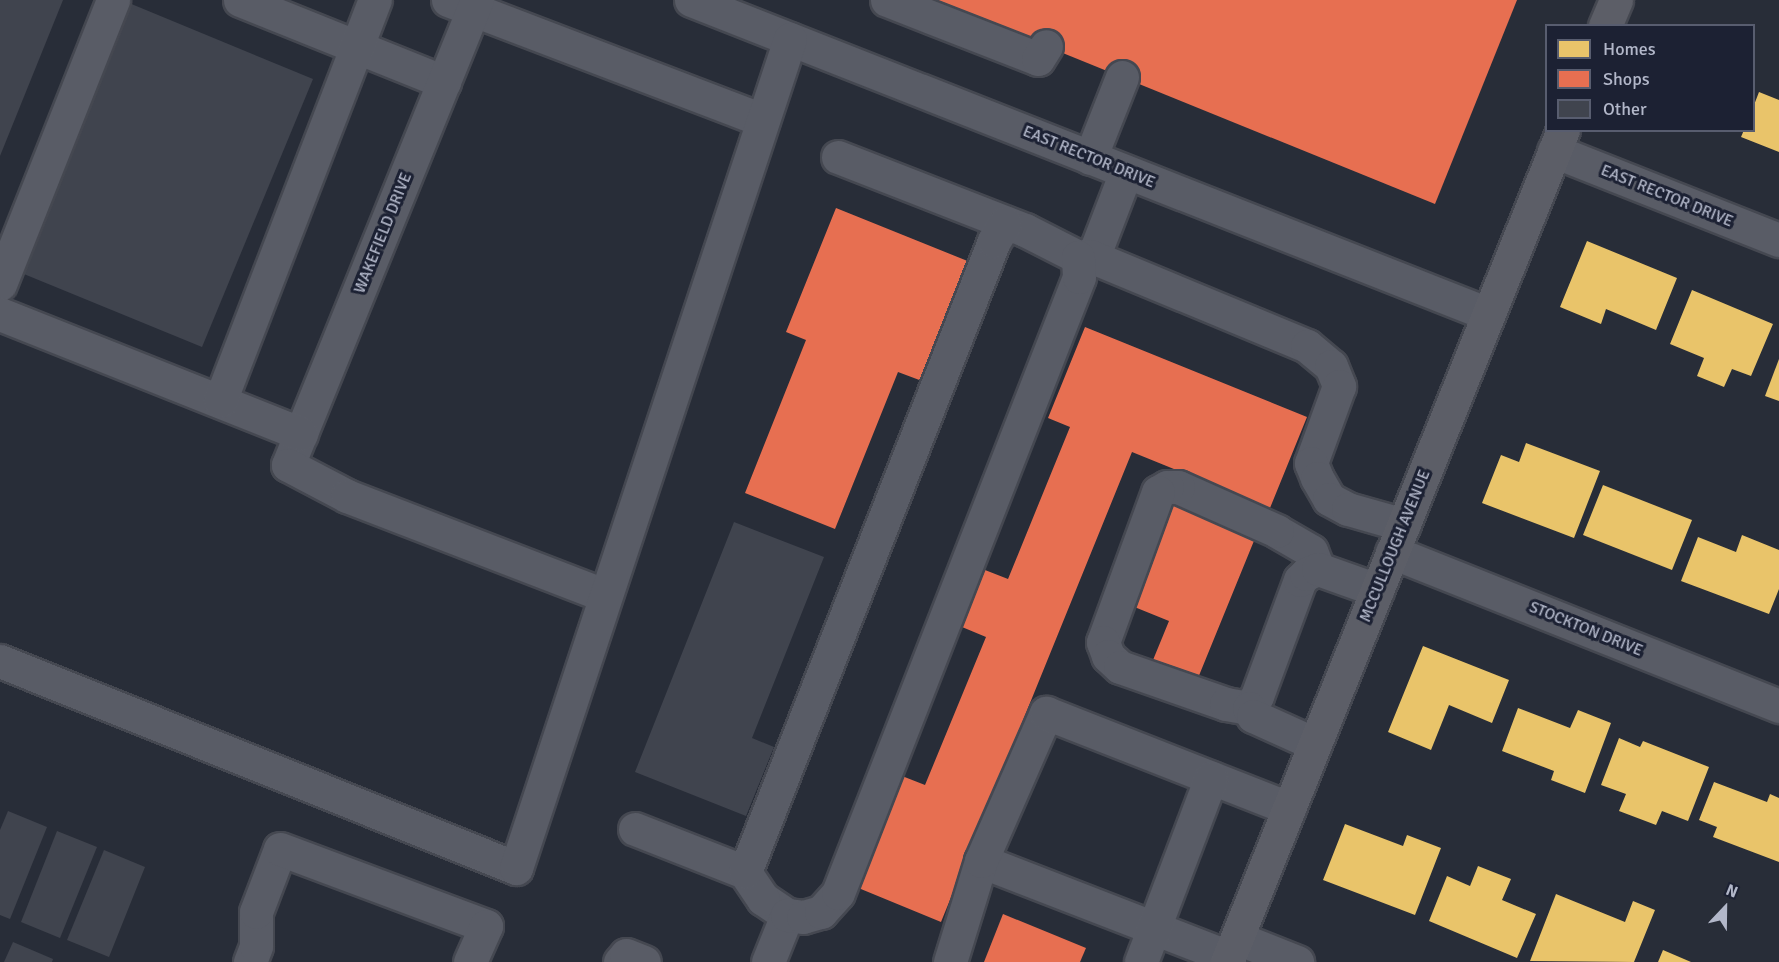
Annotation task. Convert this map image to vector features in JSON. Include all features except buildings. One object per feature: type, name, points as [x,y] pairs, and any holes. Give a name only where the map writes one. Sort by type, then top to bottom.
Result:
[{"type":"main road","points":[[1606,24],[1616,0]]},
{"type":"main road","name":"MCCULLOUGH AVENUE","points":[[1231,952],[1558,141]]},
{"type":"street","points":[[0,284],[113,0]]},
{"type":"street","points":[[240,0],[356,49],[444,82]]},
{"type":"street","points":[[220,401],[375,0]]},
{"type":"street","name":"EAST RECTOR DRIVE","points":[[691,0],[1488,315]]},
{"type":"street","points":[[887,0],[1038,59],[1046,46]]},
{"type":"street","points":[[467,3],[763,120]]},
{"type":"street","name":"WAKEFIELD DRIVE","points":[[467,3],[444,82],[288,465],[347,496],[604,595]]},
{"type":"street","points":[[0,661],[516,868],[604,595],[790,39]]},
{"type":"street","points":[[1090,158],[1122,77]]},
{"type":"street","name":"EAST RECTOR DRIVE","points":[[1558,141],[1779,240]]},
{"type":"street","name":"STOCKTON DRIVE","points":[[838,157],[1307,346],[1330,366],[1339,386],[1311,463],[1329,499],[1398,538],[1779,706]]},
{"type":"street","points":[[635,829],[745,872],[763,899],[787,915],[802,916],[821,912],[838,893],[1079,277],[1084,256],[1097,247],[1126,172]]},
{"type":"street","points":[[745,872],[986,263],[1005,223]]},
{"type":"street","points":[[0,314],[301,434]]},
{"type":"street","points":[[1249,708],[1226,704],[1120,667],[1108,656],[1103,642],[1158,492],[1167,487],[1178,487],[1277,531],[1311,551],[1318,569]]},
{"type":"street","points":[[1249,708],[1257,696],[1300,580],[1306,574],[1318,569],[1377,590]]},
{"type":"street","points":[[1249,708],[1253,717],[1315,744]]},
{"type":"street","points":[[950,962],[981,861],[1046,713],[1289,808]]},
{"type":"street","points":[[1141,962],[1211,778]]},
{"type":"street","points":[[250,962],[256,946],[256,912],[280,849],[486,926],[470,962]]},
{"type":"street","points":[[981,861],[1154,928],[1231,952],[1297,962]]},
{"type":"street","points":[[768,962],[787,915]]}]
